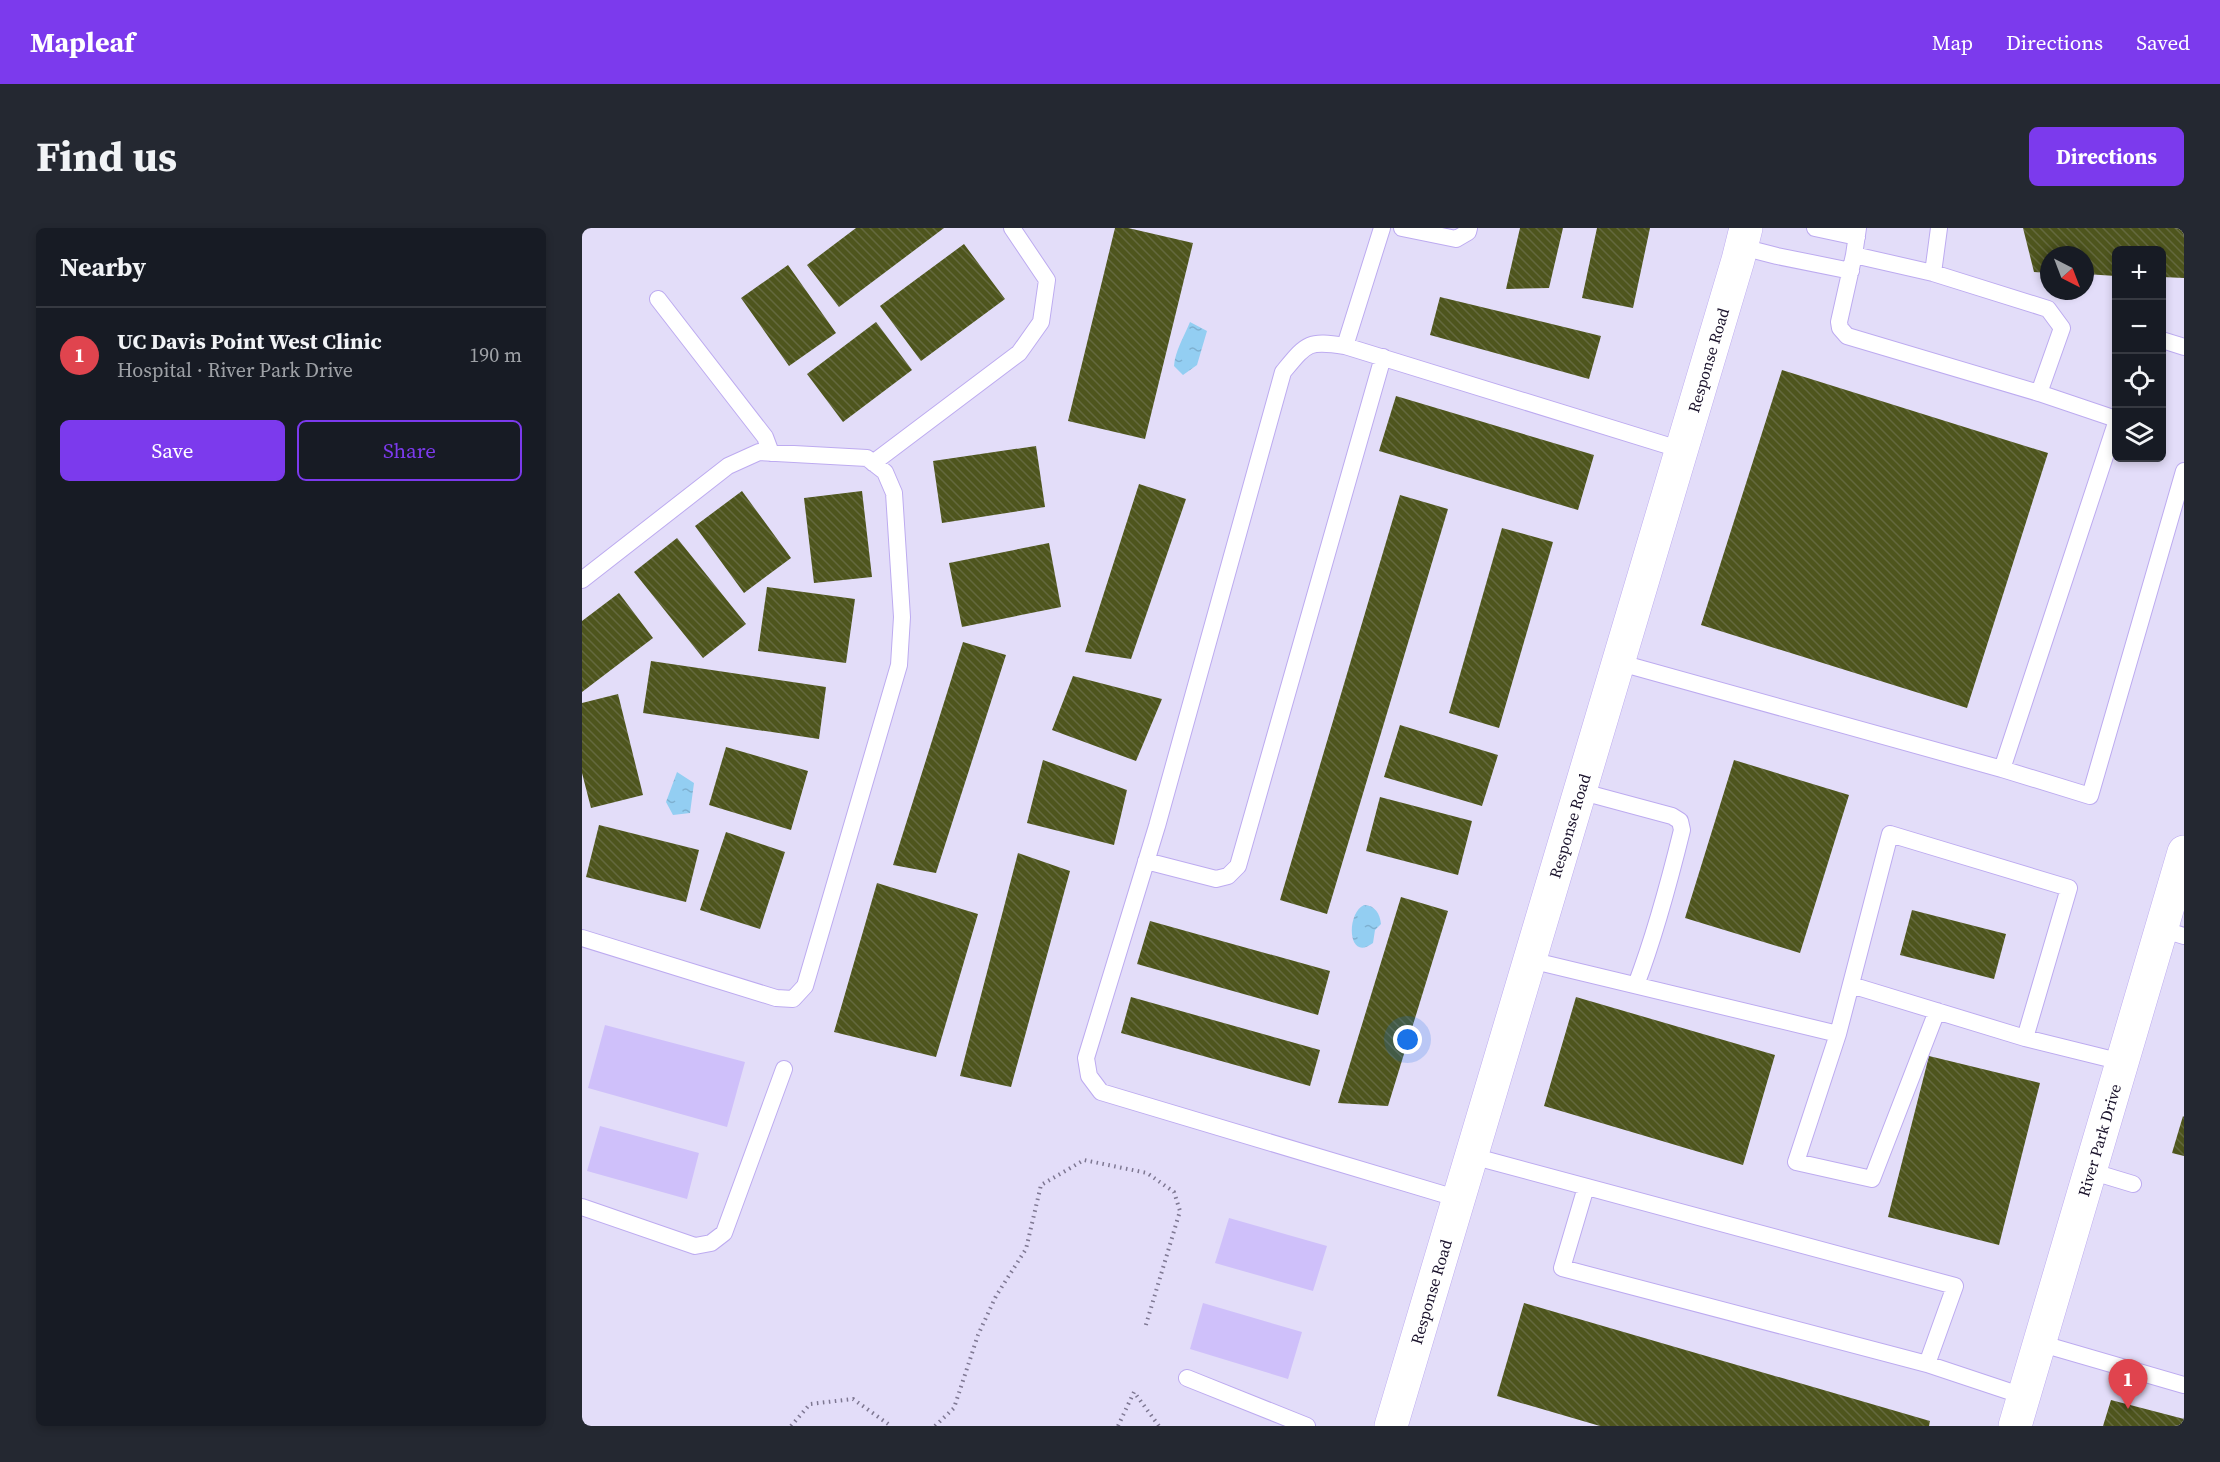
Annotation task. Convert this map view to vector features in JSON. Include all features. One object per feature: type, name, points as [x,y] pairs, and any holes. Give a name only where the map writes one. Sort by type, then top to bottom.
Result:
[{"type":"street","name":"Response Road","points":[[1391,1426],[1744,237]]},
{"type":"street","name":"River Park Drive","points":[[2019,1411],[2122,1062],[2173,933],[2184,852]]},
{"type":"lane","points":[[873,463],[1019,353],[1041,322],[1047,280],[1012,228]]},
{"type":"lane","points":[[1345,346],[1383,228]]},
{"type":"lane","points":[[1402,228],[1456,239],[1468,232],[1469,228]]},
{"type":"lane","points":[[1815,228],[1857,232],[1853,263],[1839,322],[1846,336],[2039,393],[2112,420]]},
{"type":"lane","points":[[1932,273],[1939,228]]},
{"type":"lane","points":[[1744,237],[1777,256],[1932,273],[2048,309],[2062,328],[2039,393]]},
{"type":"lane","points":[[658,299],[765,437],[771,453]]},
{"type":"lane","points":[[2166,341],[2184,347]]},
{"type":"lane","points":[[1459,1198],[1101,1092],[1089,1076],[1086,1058],[1146,861],[1283,372],[1300,351],[1318,342],[1345,346],[1682,450]]},
{"type":"lane","points":[[1146,861],[1216,879],[1228,876],[1238,866],[1383,357]]},
{"type":"lane","points":[[2002,769],[2112,433]]},
{"type":"lane","points":[[582,580],[728,466],[759,453],[867,459],[885,472],[894,493],[903,617],[899,665],[806,986],[793,999],[776,998],[582,938]]},
{"type":"lane","points":[[1617,662],[2002,769],[2090,796],[2184,471]]},
{"type":"lane","points":[[1580,791],[1672,816],[1680,821],[1682,830],[1666,893],[1651,945],[1636,985]]},
{"type":"lane","points":[[1937,1011],[1872,1179],[1796,1162],[1838,1034],[1890,834],[2069,888],[2025,1038]]},
{"type":"lane","points":[[1530,960],[1838,1034]]},
{"type":"lane","points":[[1851,986],[2025,1038],[2122,1062]]},
{"type":"lane","points":[[582,1207],[695,1246],[711,1243],[724,1233],[784,1069]]},
{"type":"lane","points":[[1472,1156],[1955,1286],[1927,1364]]},
{"type":"lane","points":[[2090,1171],[2133,1184]]},
{"type":"lane","points":[[1586,1186],[1562,1268],[1927,1364],[2019,1411]]},
{"type":"lane","points":[[2039,1342],[2184,1385]]},
{"type":"lane","points":[[1188,1378],[1307,1426]]},
{"type":"path","points":[[935,1426],[954,1408],[978,1335],[996,1296],[1026,1249],[1041,1185],[1084,1160],[1147,1173],[1174,1192],[1180,1211],[1145,1328]]},
{"type":"path","points":[[1118,1426],[1134,1392],[1159,1426]]},
{"type":"path","points":[[791,1426],[810,1404],[853,1399],[891,1426]]},
{"type":"shaded area","points":[[605,1025],[745,1062],[727,1127],[588,1088]]},
{"type":"shaded area","points":[[600,1126],[699,1153],[687,1199],[587,1171]]},
{"type":"shaded area","points":[[1229,1218],[1327,1246],[1313,1291],[1215,1263]]},
{"type":"shaded area","points":[[1203,1303],[1302,1332],[1288,1379],[1190,1349]]},
{"type":"water","points":[[1190,322],[1207,331],[1197,365],[1183,375],[1174,366],[1178,349]]},
{"type":"water","points":[[677,772],[694,783],[690,813],[673,815],[666,802]]},
{"type":"water","points":[[1364,905],[1376,911],[1381,924],[1375,930],[1373,943],[1358,947],[1352,935],[1352,926],[1358,910]]},
{"type":"building","points":[[856,228],[944,228],[839,307],[807,265]]},
{"type":"building","points":[[1115,228],[1128,228],[1193,243],[1145,439],[1068,421]]},
{"type":"building","points":[[1520,228],[1563,228],[1549,288],[1506,289]]},
{"type":"building","points":[[1597,228],[1650,228],[1633,308],[1582,298]]},
{"type":"building","points":[[2023,228],[2184,228],[2184,278],[2166,277],[2166,246],[2112,246],[2112,276],[2094,275],[2094,246],[2040,246],[2040,272],[2034,272]]},
{"type":"building","points":[[964,244],[1005,299],[921,361],[880,306]]},
{"type":"building","points":[[788,265],[836,333],[789,366],[741,298]]},
{"type":"building","points":[[1440,297],[1601,336],[1589,379],[1430,335]]},
{"type":"building","points":[[876,322],[912,370],[843,422],[807,374]]},
{"type":"building","points":[[1782,370],[2048,453],[1967,708],[1701,625]]},
{"type":"building","points":[[1396,396],[1594,455],[1578,510],[1379,451]]},
{"type":"building","points":[[1036,446],[1045,507],[942,523],[933,461]]},
{"type":"building","points":[[1139,484],[1186,499],[1131,659],[1085,652]]},
{"type":"building","points":[[742,491],[791,558],[744,593],[695,526]]},
{"type":"building","points":[[862,491],[872,577],[814,583],[804,498]]},
{"type":"building","points":[[1400,495],[1448,509],[1327,914],[1280,900]]},
{"type":"building","points":[[1502,528],[1553,542],[1499,728],[1449,713]]},
{"type":"building","points":[[677,538],[746,624],[703,658],[634,572]]},
{"type":"building","points":[[1049,543],[1061,607],[962,627],[949,563]]},
{"type":"building","points":[[767,587],[855,599],[846,663],[758,651]]},
{"type":"building","points":[[619,593],[653,638],[582,692],[582,621]]},
{"type":"building","points":[[963,642],[1006,655],[936,873],[893,865]]},
{"type":"building","points":[[651,661],[826,687],[819,739],[643,713]]},
{"type":"building","points":[[1073,676],[1162,699],[1136,761],[1052,730]]},
{"type":"building","points":[[618,694],[643,795],[591,808],[582,773],[582,703]]},
{"type":"building","points":[[1400,725],[1498,755],[1482,806],[1384,777]]},
{"type":"building","points":[[726,747],[808,771],[791,830],[709,805]]},
{"type":"building","points":[[1043,760],[1127,790],[1114,845],[1027,823]]},
{"type":"building","points":[[1734,760],[1849,795],[1800,953],[1685,918]]},
{"type":"building","points":[[1380,797],[1472,821],[1458,875],[1366,851]]},
{"type":"building","points":[[599,825],[699,850],[686,902],[586,877]]},
{"type":"building","points":[[726,832],[785,852],[760,929],[700,910]]},
{"type":"building","points":[[1018,853],[1070,871],[1011,1087],[960,1076]]},
{"type":"building","points":[[877,883],[978,914],[936,1057],[834,1032]]},
{"type":"building","points":[[1401,897],[1448,911],[1388,1106],[1338,1103]]},
{"type":"building","points":[[1912,910],[2006,934],[1994,979],[1900,955]]},
{"type":"building","points":[[1150,921],[1330,971],[1318,1015],[1137,964]]},
{"type":"building","points":[[1131,997],[1320,1050],[1310,1086],[1121,1033]]},
{"type":"building","points":[[1576,997],[1775,1055],[1743,1165],[1544,1106]]},
{"type":"building","points":[[1929,1056],[2040,1083],[1999,1245],[1888,1217]]},
{"type":"building","points":[[2184,1117],[2184,1156],[2172,1153]]},
{"type":"building","points":[[1524,1303],[1930,1421],[1929,1426],[1600,1426],[1497,1396]]},
{"type":"building","points":[[2111,1400],[2184,1419],[2182,1426],[2103,1426]]},
{"type":"place","name":"UC Davis Point West Clinic","points":[[2128,1409]]}]
